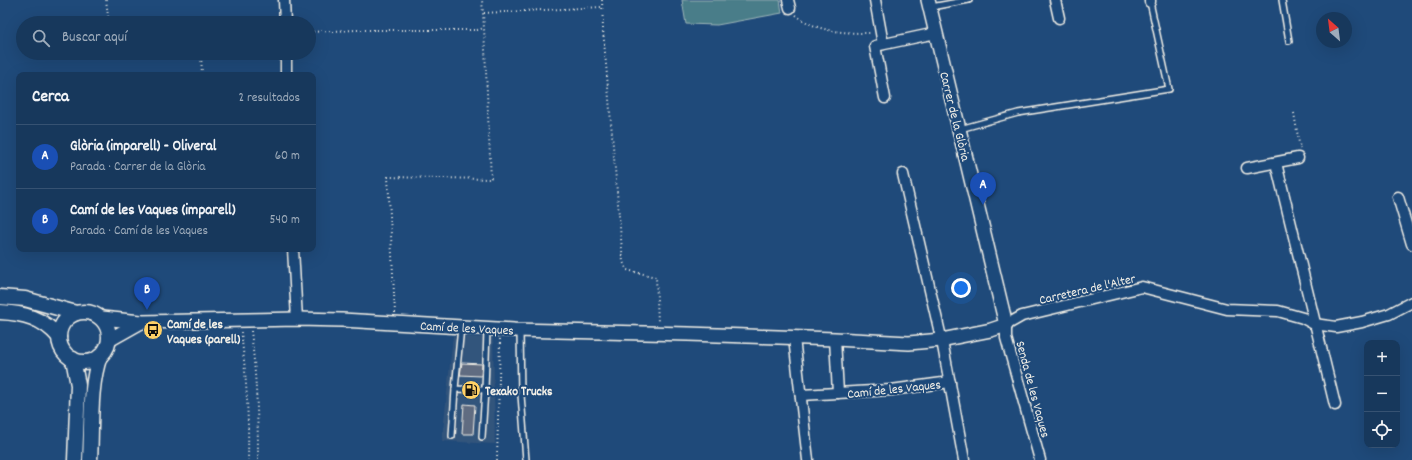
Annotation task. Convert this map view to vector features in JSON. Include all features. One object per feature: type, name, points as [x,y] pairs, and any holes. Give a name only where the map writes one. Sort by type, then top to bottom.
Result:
[{"type":"main road","points":[[0,297],[25,299],[76,313],[90,312],[102,318],[107,325],[109,340],[105,352],[92,361],[82,362],[73,360],[65,353],[60,344],[59,337],[62,325],[68,318],[76,313]]},
{"type":"main road","points":[[0,312],[29,316],[41,321],[53,330],[59,337]]},
{"type":"main road","points":[[90,460],[94,387],[97,365],[100,356]]},
{"type":"main road","points":[[73,360],[78,385],[75,460]]},
{"type":"street","points":[[284,0],[285,16]]},
{"type":"street","points":[[875,0],[881,33],[879,45],[885,98]]},
{"type":"street","points":[[1055,0],[1059,18]]},
{"type":"street","name":"Carrer de la Glòria","points":[[929,3],[1006,325]]},
{"type":"street","points":[[879,45],[936,33]]},
{"type":"street","points":[[286,60],[286,72]]},
{"type":"street","points":[[1247,168],[1298,158]]},
{"type":"street","points":[[1276,163],[1314,324],[1335,405]]},
{"type":"street","points":[[903,174],[950,382],[964,460]]},
{"type":"street","points":[[1398,198],[1412,244]]},
{"type":"street","points":[[293,252],[297,319]]},
{"type":"street","name":"Carretera de l'Alter","points":[[1006,325],[1022,316],[1142,287],[1227,309],[1278,311],[1302,318],[1314,324],[1336,327],[1362,322],[1389,314],[1412,302]]},
{"type":"street","name":"Camí de les Vaques","points":[[102,318],[141,322],[245,323],[297,319],[487,329],[659,333],[909,343],[941,340],[991,330],[1006,325]]},
{"type":"street","name":"Camí de les Vaques","points":[[109,340],[141,322]]},
{"type":"street","name":"Senda de les Vaques","points":[[1006,325],[1006,338],[1040,460]]},
{"type":"street","points":[[794,338],[808,460]]},
{"type":"street","name":"Camí de les Vaques","points":[[835,339],[838,393]]},
{"type":"street","name":"Camí de les Vaques","points":[[801,395],[891,390],[950,382]]},
{"type":"lane","points":[[929,3],[969,0]]},
{"type":"lane","points":[[1282,0],[1289,41]]},
{"type":"lane","points":[[959,130],[1018,113],[1169,89],[1150,1]]},
{"type":"lane","points":[[452,436],[461,327]]},
{"type":"lane","points":[[482,437],[487,329]]},
{"type":"lane","points":[[520,330],[521,396],[526,460]]},
{"type":"lane","points":[[455,390],[485,390]]},
{"type":"path","points":[[106,0],[108,16]]},
{"type":"path","points":[[395,323],[388,177],[491,179],[484,13],[482,0]]},
{"type":"path","points":[[602,0],[623,262],[627,270],[656,277],[659,333]]},
{"type":"path","points":[[789,4],[804,21],[828,30],[844,33],[881,33]]},
{"type":"path","points":[[484,13],[602,8]]},
{"type":"path","points":[[316,32],[356,30],[477,30],[484,28]]},
{"type":"path","points":[[201,60],[202,72]]},
{"type":"path","points":[[1294,113],[1301,157],[1298,158]]},
{"type":"path","points":[[245,323],[249,431],[248,460]]},
{"type":"path","points":[[245,323],[255,379],[258,460]]},
{"type":"path","points":[[497,460],[500,329]]},
{"type":"shaded area","name":"Texako Trucks","points":[[453,336],[493,338],[495,444],[442,441]]},
{"type":"green space","points":[[682,0],[780,0],[782,13],[717,25],[686,24]]},
{"type":"building","points":[[462,363],[482,364],[481,376],[460,375]]},
{"type":"building","points":[[464,404],[475,405],[473,434],[462,434]]},
{"type":"place","name":"Glòria (imparell) - Oliveral","points":[[983,205]]},
{"type":"place","name":"Camí de les Vaques (imparell)","points":[[147,310]]},
{"type":"place","name":"Camí de les Vaques (parell)","points":[[153,330]]},
{"type":"place","name":"Texako Trucks","points":[[471,390]]}]
